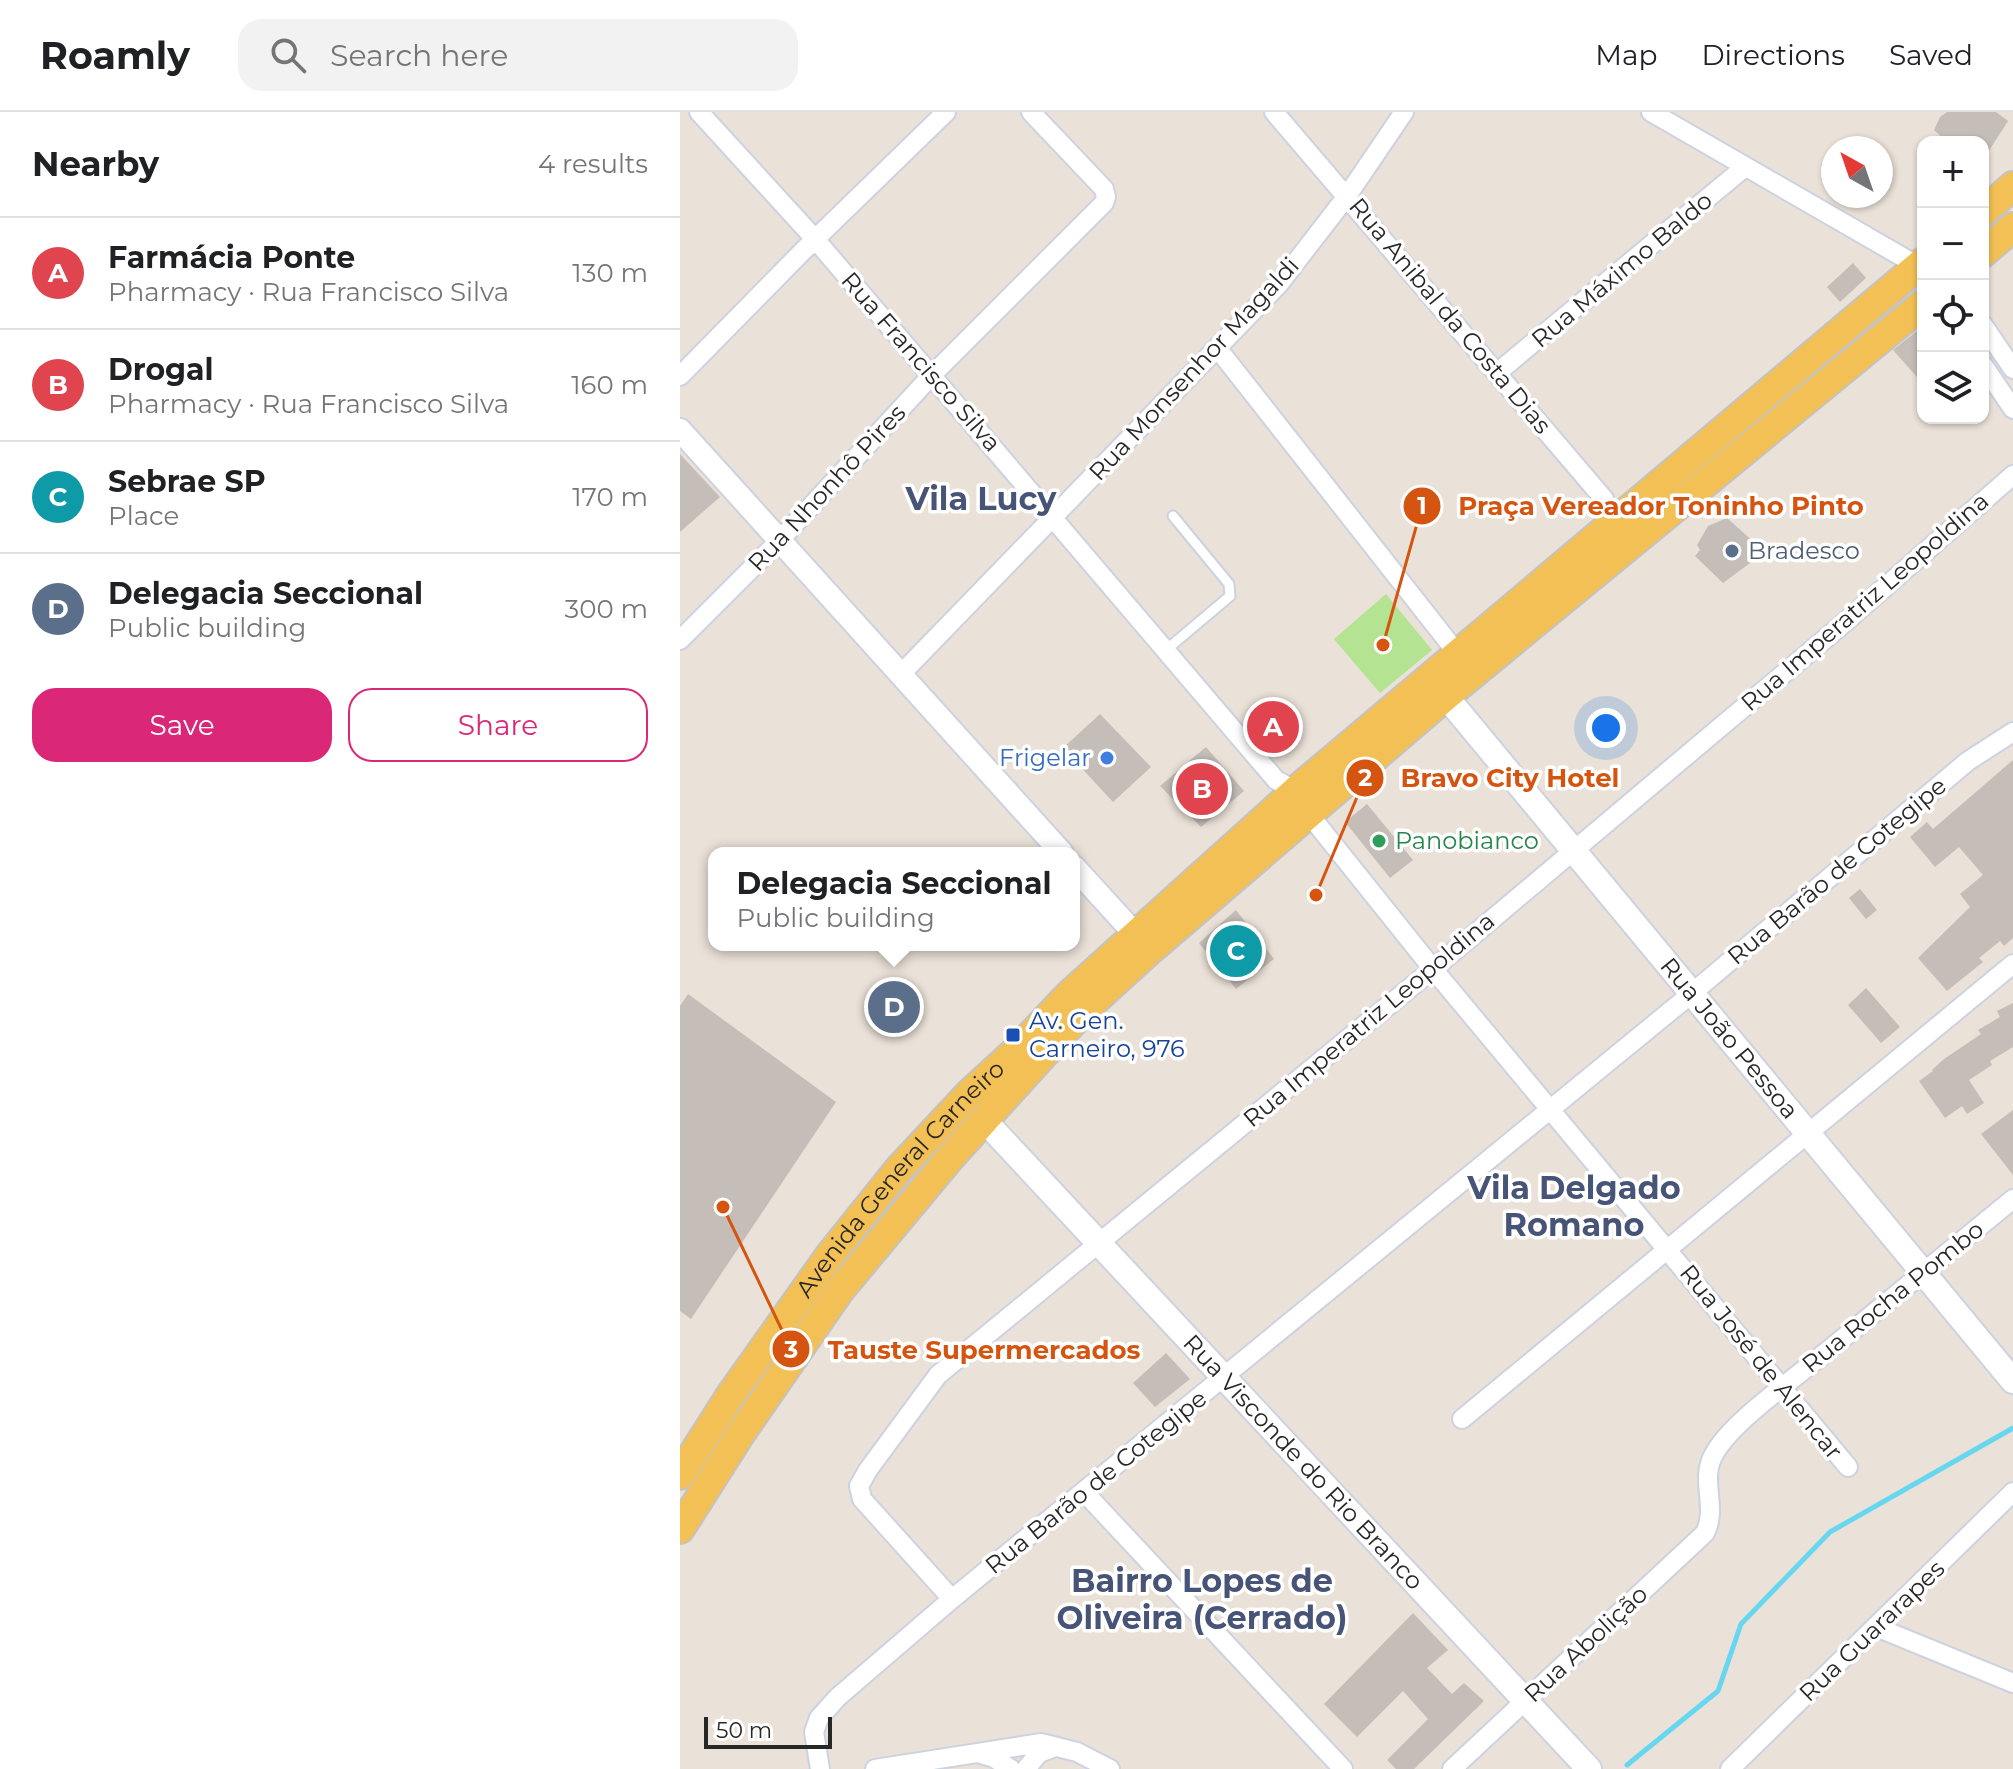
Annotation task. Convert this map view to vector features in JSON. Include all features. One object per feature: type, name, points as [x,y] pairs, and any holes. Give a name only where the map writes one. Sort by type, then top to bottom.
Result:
[{"type":"main road","points":[[1988,208],[2013,186]]},
{"type":"main road","points":[[1989,248],[2013,227]]},
{"type":"main road","name":"Avenida General Carneiro","points":[[680,1475],[730,1396],[830,1255],[899,1169],[1068,996],[1142,942],[1304,800],[1411,692],[1917,267]]},
{"type":"main road","name":"Avenida General Carneiro","points":[[1304,800],[1446,696],[1917,309]]},
{"type":"main road","points":[[1411,692],[1424,691],[1446,696]]},
{"type":"main road","name":"Rua João Pessoa","points":[[1446,696],[2013,1381]]},
{"type":"main road","name":"Avenida General Carneiro","points":[[680,1529],[741,1433],[840,1290],[908,1206],[1142,942]]},
{"type":"main road","name":"Rua Visconde do Rio Branco","points":[[984,1120],[1589,1769]]},
{"type":"street","name":"Rua Francisco Silva","points":[[699,112],[815,239],[1276,780],[1304,800]]},
{"type":"street","points":[[680,376],[946,112]]},
{"type":"street","name":"Rua Nhonhô Pires","points":[[680,640],[779,541],[931,376],[1104,203],[1104,189],[1031,112]]},
{"type":"street","name":"Rua Anibal da Costa Dias","points":[[1274,112],[1604,499],[1608,514],[1606,528]]},
{"type":"street","name":"Rua Monsenhor Magaldi","points":[[901,674],[1279,284],[1347,196],[1404,112]]},
{"type":"street","points":[[1651,112],[1917,262]]},
{"type":"street","name":"Rua Máximo Baldo","points":[[1498,372],[1745,167]]},
{"type":"street","points":[[1989,334],[2013,369]]},
{"type":"street","points":[[1218,349],[1457,653]]},
{"type":"street","points":[[1989,374],[2013,409]]},
{"type":"street","points":[[680,430],[1057,847]]},
{"type":"street","name":"Rua Imperatriz Leopoldina","points":[[952,1599],[862,1499],[859,1486],[938,1375],[1433,969],[1844,623],[2013,475]]},
{"type":"street","name":"Rua Barão de Cotegipe","points":[[820,1769],[814,1732],[819,1718],[838,1697],[952,1599],[1692,993],[1968,761],[2013,732]]},
{"type":"street","name":"Rua José de Alencar","points":[[1304,800],[1433,969],[1848,1467]]},
{"type":"street","points":[[1080,874],[1142,942]]},
{"type":"street","points":[[1462,1419],[2013,964]]},
{"type":"street","name":"Rua Rocha Pombo","points":[[1711,1513],[1707,1477],[1711,1459],[1728,1436],[2013,1199]]},
{"type":"street","name":"Rua Guararapes","points":[[1730,1769],[2013,1492]]},
{"type":"street","points":[[1085,1493],[1343,1769]]},
{"type":"street","name":"Rua Abolição","points":[[1452,1769],[1705,1533],[1711,1513]]},
{"type":"street","points":[[1876,1627],[2013,1683]]},
{"type":"street","points":[[875,1769],[1041,1743],[1061,1747],[1110,1769]]},
{"type":"street","points":[[1026,1769],[1039,1753],[1051,1747],[1061,1747]]},
{"type":"street","points":[[976,1753],[994,1758],[1011,1769]]},
{"type":"lane","points":[[1166,650],[1230,596],[1231,591],[1229,584],[1173,516]]},
{"type":"green space","points":[[1386,594],[1432,650],[1380,693],[1334,639]]},
{"type":"building","points":[[1947,112],[1996,112],[2008,121],[1989,151],[1989,136],[1940,136],[1934,130],[1940,117]]},
{"type":"building","points":[[1853,263],[1866,278],[1840,302],[1827,287]]},
{"type":"building","points":[[1917,331],[1917,377],[1893,350]]},
{"type":"building","points":[[680,454],[720,497],[680,532]]},
{"type":"building","name":"Bradesco","points":[[1727,518],[1765,552],[1723,583],[1695,556],[1700,550],[1697,545],[1708,526]]},
{"type":"building","points":[[1266,700],[1299,737],[1280,755],[1248,716]]},
{"type":"building","name":"Frigelar","points":[[1100,714],[1151,767],[1113,802],[1063,748]]},
{"type":"building","points":[[1206,747],[1244,791],[1201,827],[1160,786]]},
{"type":"building","points":[[2013,760],[2013,938],[2004,946],[2000,941],[1979,958],[1983,962],[1947,991],[1918,958],[1970,907],[1960,894],[1983,875],[1959,847],[1935,867],[1910,837],[1927,822],[1933,829]]},
{"type":"building","name":"Panobianco","points":[[1367,804],[1413,860],[1390,878],[1345,822]]},
{"type":"building","points":[[1860,889],[1877,910],[1866,919],[1849,898]]},
{"type":"building","points":[[1236,910],[1274,959],[1236,989],[1199,943]]},
{"type":"building","points":[[1866,988],[1900,1027],[1881,1043],[1848,1005]]},
{"type":"building","points":[[688,994],[836,1102],[691,1319],[680,1311],[680,1006]]},
{"type":"building","points":[[2013,1003],[2013,1047],[1990,1061],[1992,1065],[1969,1080],[1984,1103],[1967,1114],[1962,1106],[1945,1118],[1919,1081],[1944,1059],[1981,1034],[1978,1030],[2000,1017],[1997,1011]]},
{"type":"building","points":[[2013,1110],[2013,1175],[1981,1134]]},
{"type":"building","points":[[1166,1353],[1190,1379],[1155,1407],[1133,1383]]},
{"type":"building","points":[[1413,1613],[1448,1650],[1427,1668],[1452,1694],[1464,1683],[1484,1701],[1414,1769],[1396,1769],[1387,1760],[1428,1719],[1403,1691],[1357,1737],[1324,1704]]},
{"type":"waterway","points":[[1627,1765],[1718,1691],[1741,1624],[1830,1532],[2013,1428]]},
{"type":"place","name":"Bradesco","points":[[1732,551]]},
{"type":"place","name":"Praça Vereador Toninho Pinto","points":[[1383,645]]},
{"type":"place","name":"Farmácia Ponte","points":[[1273,727]]},
{"type":"place","name":"Frigelar","points":[[1107,758]]},
{"type":"place","name":"Drogal","points":[[1202,789]]},
{"type":"place","name":"Panobianco","points":[[1379,841]]},
{"type":"place","name":"Bravo City Hotel","points":[[1316,895]]},
{"type":"place","name":"Sebrae SP","points":[[1236,951]]},
{"type":"place","name":"Delegacia Seccional","points":[[894,1007]]},
{"type":"place","name":"Av. Gen. Carneiro, 976","points":[[1013,1035]]},
{"type":"place","name":"Tauste Supermercados","points":[[723,1207]]},
{"type":"district","name":"Vila Lucy","points":[[981,499]]},
{"type":"district","name":"Vila Delgado Romano","points":[[1574,1206]]},
{"type":"district","name":"Bairro Lopes de Oliveira (Cerrado)","points":[[1202,1600]]}]
